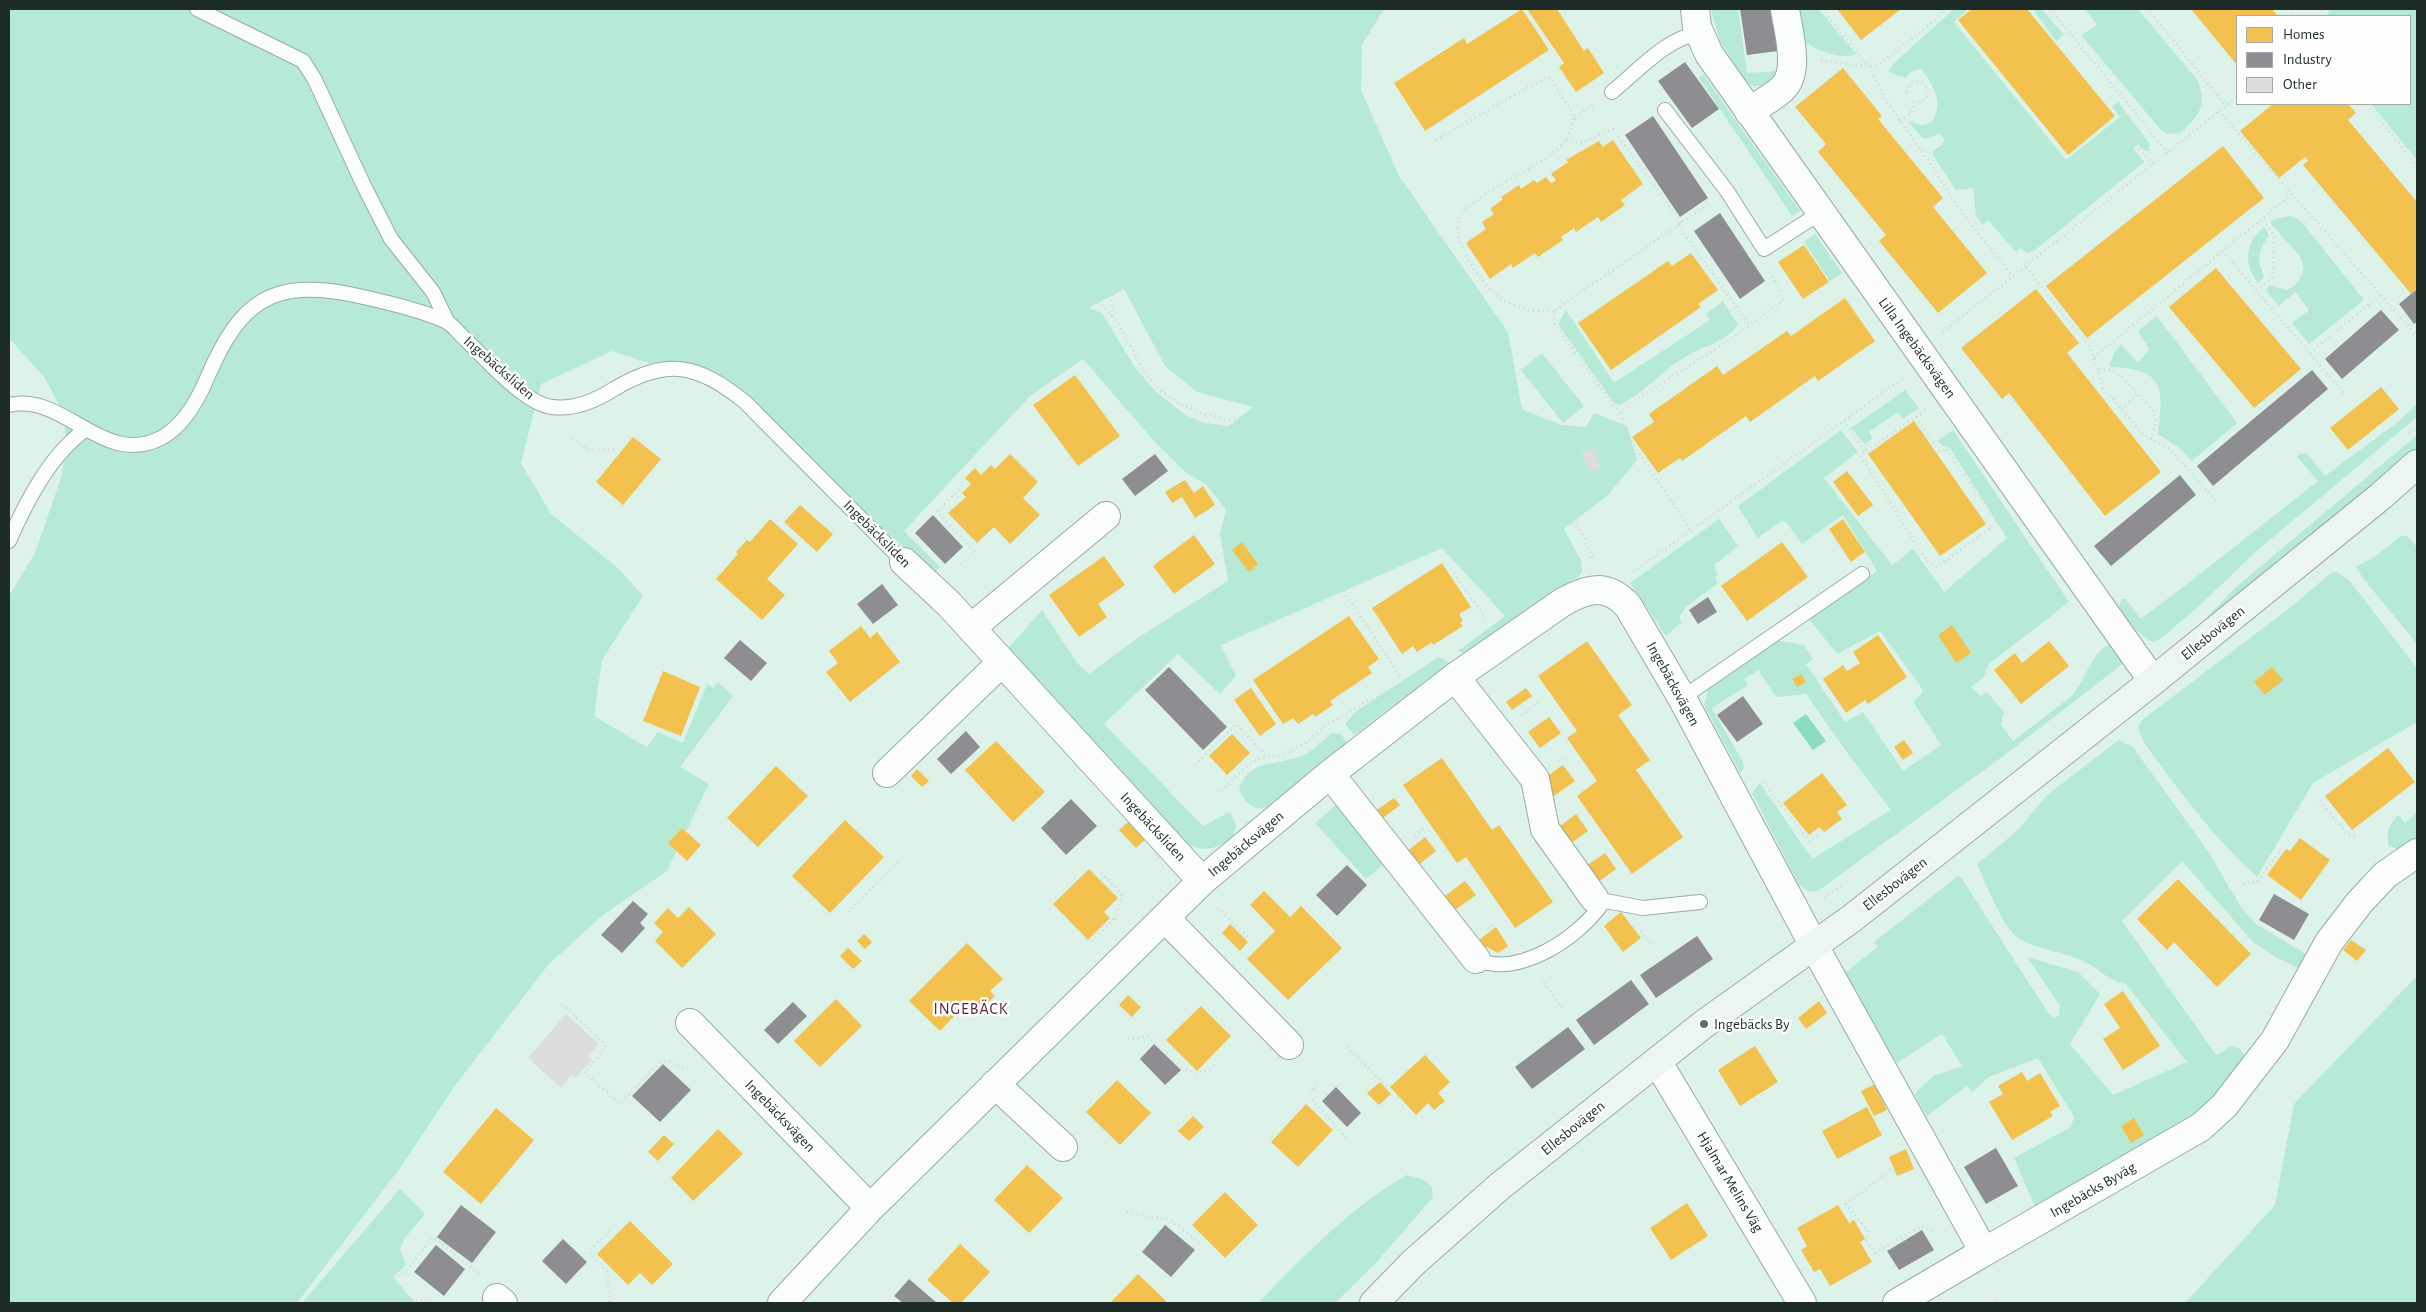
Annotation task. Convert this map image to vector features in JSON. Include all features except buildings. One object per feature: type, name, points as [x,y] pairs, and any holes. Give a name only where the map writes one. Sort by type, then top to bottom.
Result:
[{"type":"main road","name":"Ellesbovägen","points":[[1374,1303],[1413,1263],[1500,1186],[1657,1061],[1813,944],[1851,919],[2153,681],[2381,496],[2417,464]]},
{"type":"street","points":[[1749,112],[1784,88],[1793,58],[1785,9]]},
{"type":"street","name":"Lilla Ingebäcksvägen","points":[[1697,21],[1709,54],[1749,112],[2153,681]]},
{"type":"street","points":[[971,628],[1106,516]]},
{"type":"street","name":"Ingebäcksliden","points":[[904,562],[945,600],[971,628],[1199,884]]},
{"type":"street","name":"Ingebäcksvägen","points":[[782,1303],[870,1208],[1199,884],[1330,774],[1455,676],[1577,594],[1605,590],[1618,595],[1628,606],[1682,698],[1813,944]]},
{"type":"street","points":[[887,773],[1001,663]]},
{"type":"street","points":[[1455,676],[1535,779],[1546,829],[1598,900]]},
{"type":"street","points":[[1330,774],[1476,959]]},
{"type":"street","name":"Ingebäcks Byväg","points":[[1984,1252],[2201,1127],[2224,1106],[2275,1040],[2329,942],[2354,909],[2385,875],[2417,853]]},
{"type":"street","points":[[1165,918],[1289,1045]]},
{"type":"street","points":[[1813,944],[1984,1252],[1897,1303]]},
{"type":"street","name":"Ingebäcksvägen","points":[[690,1023],[870,1208]]},
{"type":"street","name":"Hjalmar Melins Väg","points":[[1657,1061],[1802,1303]]},
{"type":"street","points":[[995,1084],[1062,1147]]},
{"type":"lane","points":[[197,9],[303,61],[320,88],[363,184],[392,239],[433,292],[448,323]]},
{"type":"lane","points":[[1612,92],[1668,46],[1688,35],[1697,21]]},
{"type":"lane","points":[[1665,110],[1726,191],[1764,249],[1820,213]]},
{"type":"lane","name":"Ingebäcksliden","points":[[9,405],[21,402],[36,404],[111,443],[138,444],[165,436],[180,424],[200,393],[218,352],[232,329],[248,311],[265,298],[290,291],[326,291],[354,295],[448,323],[522,392],[534,401],[552,408],[585,404],[637,376],[654,370],[675,368],[708,376],[718,381],[745,402],[904,562]]},
{"type":"lane","points":[[9,541],[31,497],[57,457],[86,429]]},
{"type":"lane","points":[[1682,698],[1862,574]]},
{"type":"lane","points":[[1476,959],[1486,964],[1519,962],[1531,959],[1581,928],[1594,916],[1598,900],[1643,908],[1700,902]]},
{"type":"path","points":[[1112,317],[1112,287],[1119,266],[1206,181],[1227,154],[1254,103],[1284,9]]},
{"type":"path","points":[[1821,9],[1869,67],[1885,99],[1900,121],[1972,226],[2013,277]]},
{"type":"path","points":[[1793,58],[1836,61],[1869,67],[1880,64],[1937,18],[1944,9]]},
{"type":"path","points":[[2050,9],[2168,153]]},
{"type":"path","points":[[2148,9],[2226,106]]},
{"type":"path","points":[[1436,140],[1548,76],[1575,116],[1566,140],[1537,164],[1492,191],[1463,213],[1458,228],[1460,244],[1480,277],[1501,299],[1520,308],[1541,312],[1554,311],[1726,191]]},
{"type":"path","points":[[1900,121],[1910,114],[1916,103],[1924,100],[1927,92],[1924,84],[1916,82],[1911,83],[1906,91],[1907,96],[1916,103]]},
{"type":"path","points":[[708,376],[711,371],[820,362],[1020,298],[1072,293],[1100,302],[1112,317],[1148,376],[1168,396],[1198,412],[1227,420],[1262,417],[1293,409],[1325,410],[1352,414],[1397,424],[1510,468],[1534,482],[1580,530],[1593,556],[1596,575],[1605,590],[1844,421],[1923,356],[2013,277],[2236,98]]},
{"type":"path","points":[[2368,105],[2417,166]]},
{"type":"path","points":[[2219,111],[2417,336]]},
{"type":"path","points":[[1566,140],[1582,143],[1613,129],[1750,326]]},
{"type":"path","points":[[2108,156],[2132,140],[2154,165]]},
{"type":"path","points":[[1972,226],[2024,182],[2044,203],[2070,181]]},
{"type":"path","points":[[2094,357],[2292,194]]},
{"type":"path","points":[[2257,291],[2273,276],[2274,235],[2262,219]]},
{"type":"path","points":[[1621,413],[1630,404],[1750,326],[1783,302],[1765,261],[1764,249]]},
{"type":"path","points":[[2223,251],[2346,396]]},
{"type":"path","points":[[2026,267],[2090,348],[2099,370],[2103,388],[2143,434],[2171,450],[2216,501]]},
{"type":"path","points":[[2310,353],[2381,295]]},
{"type":"path","points":[[1554,311],[1555,324],[1621,413],[1627,435],[1691,531]]},
{"type":"path","points":[[9,929],[65,900],[184,819],[312,649],[417,539],[449,500],[481,439],[458,352],[472,345]]},
{"type":"path","points":[[2099,370],[2114,371],[2122,376],[2154,412],[2156,418],[2151,439]]},
{"type":"path","points":[[2121,409],[2139,393]]},
{"type":"path","points":[[1916,417],[1940,452],[1946,449],[1998,524],[1940,566],[1934,567],[1928,563],[1860,455],[1865,452],[1916,417],[1950,394]]},
{"type":"path","points":[[1844,421],[1865,452]]},
{"type":"path","points":[[572,438],[587,449],[615,450]]},
{"type":"path","points":[[960,564],[975,551],[937,512],[964,484]]},
{"type":"path","points":[[1454,573],[1485,618],[1478,624]]},
{"type":"path","points":[[1341,587],[1402,679]]},
{"type":"path","points":[[1395,684],[1408,674]]},
{"type":"path","points":[[1221,791],[1249,764],[1267,757],[1282,755],[1303,745],[1325,726],[1388,689]]},
{"type":"path","points":[[1195,765],[1236,724],[1267,757]]},
{"type":"path","points":[[1755,779],[1763,782],[1810,842],[1820,834]]},
{"type":"path","points":[[2320,801],[2348,836],[2358,836]]},
{"type":"path","points":[[2243,884],[2257,882],[2280,852]]},
{"type":"path","points":[[848,912],[901,859]]},
{"type":"path","points":[[1092,941],[1115,918],[1122,896],[1116,886],[1101,873]]},
{"type":"path","points":[[1199,884],[1248,937]]},
{"type":"path","points":[[1115,918],[1141,942]]},
{"type":"path","points":[[1531,959],[1537,974],[1563,1009]]},
{"type":"path","points":[[562,1004],[605,1044],[604,1050],[584,1072],[620,1104],[660,1062],[670,1061],[685,1070]]},
{"type":"path","points":[[1133,1039],[1146,1036],[1186,1070],[1196,1074],[1208,1071],[1218,1063]]},
{"type":"path","points":[[1348,1047],[1387,1087]]},
{"type":"path","points":[[1317,1085],[1308,1094],[1348,1140]]},
{"type":"path","points":[[1894,1167],[1846,1204],[1868,1231],[1867,1242],[1875,1253],[1921,1226],[1935,1231]]},
{"type":"path","points":[[1127,1212],[1170,1220],[1202,1245]]},
{"type":"path","points":[[609,1231],[589,1252],[608,1272],[610,1303]]},
{"type":"path","points":[[330,1303],[334,1297],[397,1277],[409,1268],[433,1237],[494,1293]]},
{"type":"path","points":[[354,1290],[433,1303]]},
{"type":"path","points":[[1990,1303],[1999,1299]]},
{"type":"shaded area","points":[[9,9],[1384,9],[1362,45],[1361,90],[1399,176],[1508,332],[1522,409],[1561,425],[1586,427],[1594,413],[1627,426],[1637,460],[1608,495],[1564,529],[1581,560],[1582,572],[1578,577],[1464,653],[1458,651],[1505,616],[1442,548],[1221,645],[1236,676],[1220,694],[1178,654],[1104,724],[1203,826],[1230,812],[1236,825],[1233,836],[1220,845],[1208,849],[1187,845],[1180,841],[1006,651],[1042,610],[1078,664],[1089,674],[1139,637],[1228,581],[1220,534],[1226,510],[1207,485],[1185,472],[1154,441],[1083,359],[1030,396],[904,531],[940,567],[934,573],[887,533],[747,395],[612,351],[541,384],[521,463],[551,514],[619,569],[643,596],[602,660],[594,716],[647,747],[658,732],[683,743],[707,684],[713,688],[718,682],[733,696],[680,767],[709,784],[667,871],[603,915],[548,965],[454,1087],[403,1164],[297,1303],[9,1303],[9,596],[35,553],[61,478],[66,449],[64,415],[45,378],[9,338]],"holes":[[[1124,289],[1165,366],[1197,392],[1253,407],[1229,426],[1204,423],[1186,415],[1156,392],[1134,366],[1102,313],[1089,308]]]},
{"type":"shaded area","points":[[1711,9],[1738,9],[1747,73],[1777,71],[1765,86],[1752,86],[1746,81],[1720,41]]},
{"type":"shaded area","points":[[1799,9],[1818,9],[1856,54],[1844,56],[1831,54],[1806,43]]},
{"type":"shaded area","points":[[1954,9],[1964,9],[1966,11],[1954,22],[2066,160],[2120,117],[2112,107],[2118,102],[2150,144],[2149,151],[2145,151],[2138,144],[2133,148],[2144,162],[2034,251],[2027,253],[2020,248],[2016,252],[1988,220],[1983,225],[1976,216],[1973,188],[1956,190],[1933,155],[1933,151],[1943,144],[1944,139],[1940,134],[1923,139],[1908,121],[1921,125],[1931,123],[1937,109],[1934,89],[1921,69],[1911,71],[1906,78],[1888,72],[1893,64]]},
{"type":"shaded area","points":[[2033,9],[2042,9],[2064,35],[2056,41]]},
{"type":"shaded area","points":[[2085,9],[2138,9],[2198,81],[2202,97],[2200,110],[2192,122],[2180,133],[2167,134],[2161,130],[2081,35],[2097,25]]},
{"type":"shaded area","points":[[2330,9],[2417,9],[2417,160],[2372,105],[2411,105],[2411,15],[2327,15]]},
{"type":"shaded area","points":[[1703,74],[1800,211],[1792,216],[1699,78]]},
{"type":"shaded area","points":[[2290,216],[2297,218],[2305,226],[2364,300],[2309,344],[2292,323],[2309,310],[2295,292],[2279,306],[2266,290],[2270,285],[2286,290],[2290,288],[2298,282],[2304,269],[2300,256],[2270,223],[2274,219]]},
{"type":"shaded area","points":[[2264,227],[2269,235],[2260,255],[2260,265],[2264,277],[2258,283],[2250,268],[2248,253],[2253,239]]},
{"type":"shaded area","points":[[1815,234],[1842,273],[1830,281],[1804,242]]},
{"type":"shaded area","points":[[1723,301],[1738,325],[1733,331],[1722,339],[1680,360],[1638,394],[1620,405],[1614,403],[1560,327],[1559,322],[1566,310],[1614,383],[1710,320],[1706,314]]},
{"type":"shaded area","points":[[2157,316],[2237,423],[2192,461],[2179,448],[2158,434],[2161,403],[2160,392],[2150,376],[2141,371],[2109,367],[2114,353],[2121,344],[2137,362],[2140,361],[2149,349],[2138,331]]},
{"type":"shaded area","points":[[1542,353],[1584,406],[1563,423],[1521,370]]},
{"type":"shaded area","points":[[1905,390],[1919,408],[1903,419],[1898,412],[1869,432],[1873,438],[1865,444],[1851,428]]},
{"type":"shaded area","points":[[2417,404],[2417,417],[2260,548],[2198,607],[2159,640],[2152,642],[2137,631],[2129,622],[2119,606],[2122,599],[2126,599],[2140,619],[2318,481],[2297,457],[2299,454],[2307,453],[2325,476],[2399,421]]},
{"type":"shaded area","points":[[1841,430],[1858,452],[1824,478],[1892,565],[1913,549],[1944,592],[2007,538],[1950,448],[1943,446],[1937,441],[1953,430],[2069,602],[1989,664],[1983,678],[1971,687],[1980,696],[1987,692],[2004,712],[2001,725],[2013,741],[2072,696],[2093,660],[2103,648],[2108,645],[2114,647],[2124,663],[2006,754],[1818,891],[1809,891],[1798,883],[1752,793],[1760,783],[1812,859],[1891,810],[1806,694],[1776,697],[1758,670],[1744,679],[1748,685],[1712,708],[1743,762],[1744,768],[1740,773],[1704,705],[1708,689],[1771,646],[1775,640],[1804,645],[1813,659],[1806,664],[1845,722],[1863,712],[1903,771],[1941,745],[1913,702],[1923,692],[1919,684],[1880,631],[1837,654],[1809,619],[1877,571],[1843,515],[1802,544],[1786,522],[1781,521],[1757,538],[1738,506]]},
{"type":"shaded area","points":[[2417,435],[2417,448],[2374,487],[2217,612],[2206,618],[2235,588]]},
{"type":"shaded area","points":[[1719,519],[1738,546],[1714,565],[1718,574],[1715,577],[1718,583],[1686,607],[1679,617],[1682,622],[1666,636],[1630,583]]},
{"type":"shaded area","points":[[2402,535],[2408,537],[2417,547],[2417,644],[2362,577],[2356,566],[2375,557]]},
{"type":"shaded area","points":[[2336,572],[2349,580],[2417,668],[2417,722],[2313,783],[2257,877],[2219,839],[2186,799],[2149,749],[2138,727],[2142,720],[2287,610],[2331,573]]},
{"type":"shaded area","points":[[1437,658],[1442,658],[1450,663],[1354,735],[1345,724],[1355,712]]},
{"type":"shaded area","points":[[1806,714],[1826,741],[1813,750],[1793,723]]},
{"type":"shaded area","points":[[1332,733],[1341,734],[1347,743],[1271,805],[1260,808],[1248,803],[1239,790],[1250,772],[1265,765],[1304,755]]},
{"type":"shaded area","points":[[2119,740],[2133,747],[2209,853],[2241,907],[2256,924],[2311,957],[2303,970],[2277,958],[2253,942],[2182,861],[2122,921],[2216,1055],[2231,1046],[2239,1048],[2251,1063],[2195,1115],[2033,1210],[2034,1205],[2014,1158],[2071,1127],[2074,1117],[2038,1058],[1989,1077],[1972,1092],[1967,1086],[1927,1116],[1915,1095],[1916,1092],[1933,1076],[1962,1066],[1942,1034],[1897,1063],[1846,983],[1843,974],[1878,947],[1874,942],[1958,876],[1962,879],[2049,1014],[2055,1018],[2059,1015],[2060,1006],[2027,957],[2078,972],[2100,994],[2070,1044],[2113,1095],[2187,1062],[2126,984],[2109,978],[2083,961],[2044,949],[2021,940],[2014,935],[1990,894],[1977,864],[2018,830],[2047,795]]},
{"type":"shaded area","points":[[1339,802],[1386,862],[1366,879],[1315,823]]},
{"type":"shaded area","points":[[2417,813],[2417,846],[2407,852],[2389,846],[2388,833],[2390,826],[2398,815],[2405,823]]},
{"type":"shaded area","points":[[2417,976],[2417,1303],[2185,1303],[2275,1205],[2294,1104]]},
{"type":"shaded area","points":[[1407,1175],[1422,1179],[1432,1186],[1433,1197],[1375,1264],[1335,1303],[1258,1303],[1347,1217]]},
{"type":"shaded area","points":[[400,1189],[425,1214],[404,1239],[400,1249],[406,1265],[393,1277],[415,1303],[302,1303]]},
{"type":"place","name":"Ingebäcks By","points":[[1704,1024]]},
{"type":"district","name":"INGEBÄCK","points":[[971,1009]]}]
